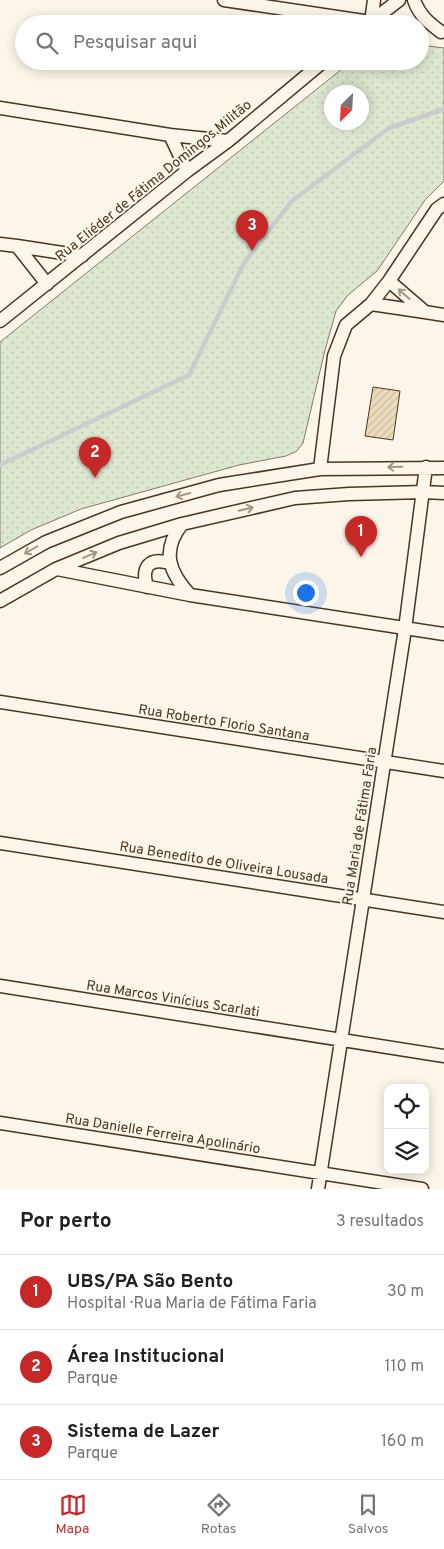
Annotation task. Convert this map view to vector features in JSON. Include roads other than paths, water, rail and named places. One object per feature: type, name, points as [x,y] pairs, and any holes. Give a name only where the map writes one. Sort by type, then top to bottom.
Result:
[{"type":"street","points":[[224,0],[323,15]]},
{"type":"street","points":[[374,0],[374,15]]},
{"type":"street","points":[[383,15],[399,0]]},
{"type":"street","points":[[414,0],[422,15]]},
{"type":"street","points":[[304,12],[307,15]]},
{"type":"street","points":[[429,24],[442,32]]},
{"type":"street","points":[[429,30],[442,32]]},
{"type":"street","name":"Rua Eliéder de Fátima Domingos Militão","points":[[0,321],[187,171],[228,141],[313,70]]},
{"type":"street","points":[[0,108],[170,135],[228,141]]},
{"type":"street","points":[[170,135],[187,171]]},
{"type":"street","points":[[320,469],[334,356],[346,324],[370,304],[389,280],[437,209],[444,204]]},
{"type":"street","points":[[0,244],[82,256]]},
{"type":"street","points":[[17,246],[47,284]]},
{"type":"street","points":[[389,280],[425,312]]},
{"type":"street","points":[[370,304],[444,315]]},
{"type":"street","name":"Rua Maria de Fátima Faria","points":[[318,1189],[405,629],[426,467]]},
{"type":"street","points":[[0,568],[46,542],[121,512],[219,486],[320,469],[444,468]]},
{"type":"street","points":[[0,601],[56,569],[120,543],[182,524],[294,498],[349,494],[444,493]]},
{"type":"street","points":[[182,524],[173,536],[170,545],[170,564],[178,582],[190,595]]},
{"type":"street","points":[[147,587],[144,576],[150,563],[162,561],[170,564]]},
{"type":"street","points":[[56,569],[190,595],[444,634]]},
{"type":"street","name":"Rua Roberto Florio Santana","points":[[0,702],[444,771]]},
{"type":"street","name":"Rua Benedito de Oliveira Lousada","points":[[0,842],[444,912]]},
{"type":"street","name":"Rua Marcos Vinícius Scarlati","points":[[0,986],[444,1056]]},
{"type":"street","name":"Rua Danielle Ferreira Apolinário","points":[[0,1123],[422,1189]]},
{"type":"waterway","points":[[0,465],[189,375],[244,263],[292,201],[389,128],[444,109]]},
{"type":"place","name":"Sistema de Lazer","points":[[252,251]]},
{"type":"place","name":"Área Institucional","points":[[95,478]]},
{"type":"place","name":"UBS/PA São Bento","points":[[361,557]]}]
